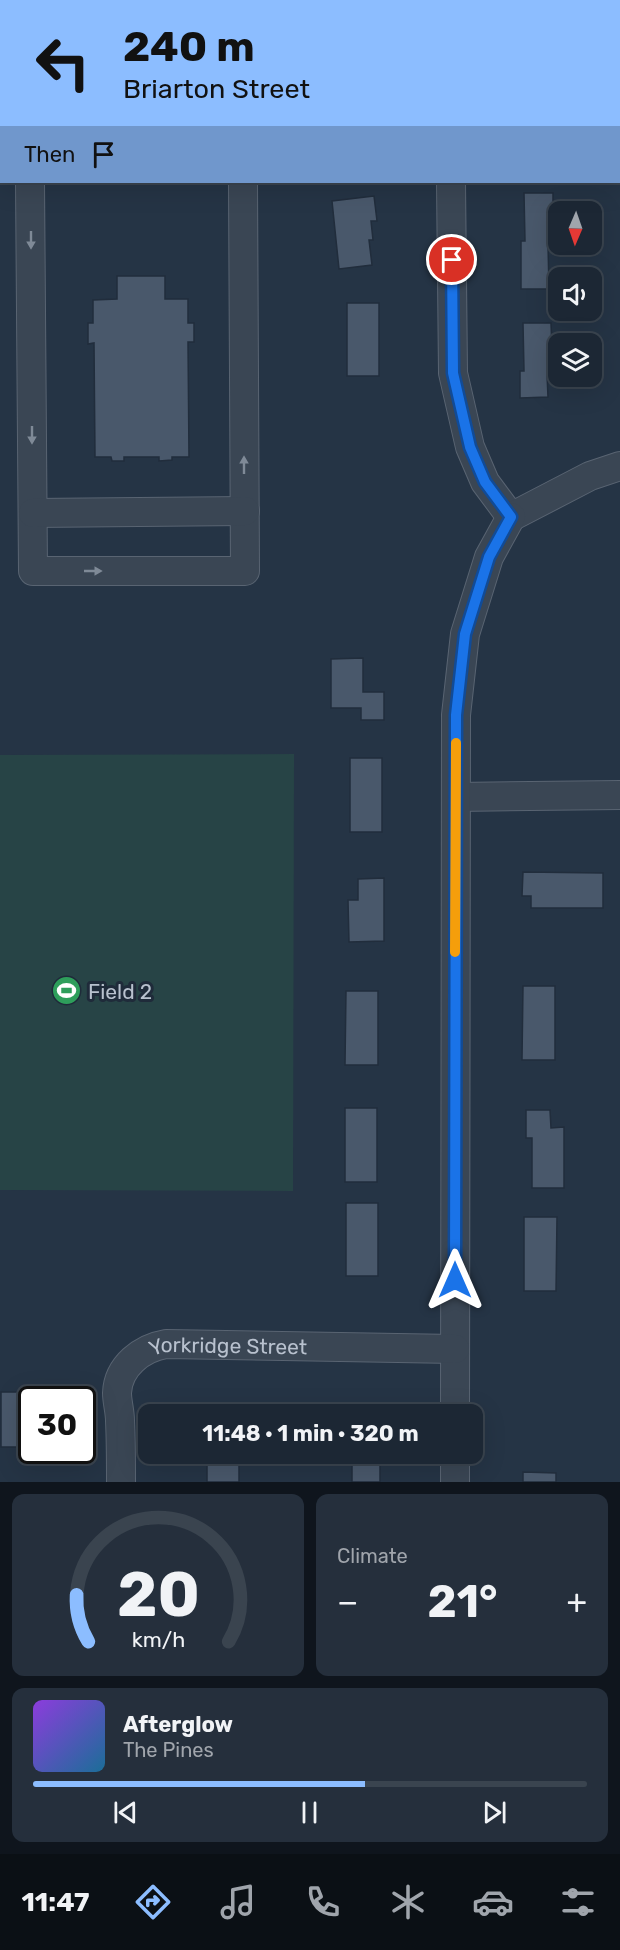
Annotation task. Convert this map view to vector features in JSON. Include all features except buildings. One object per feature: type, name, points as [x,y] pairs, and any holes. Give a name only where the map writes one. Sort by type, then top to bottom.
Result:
[{"type":"street","points":[[30,183],[33,571],[245,571],[243,183]]},
{"type":"street","points":[[451,183],[453,373],[470,447],[485,482],[511,517]]},
{"type":"street","points":[[455,1404],[456,715],[465,634],[489,557],[511,517],[590,476],[620,466]]},
{"type":"street","points":[[33,513],[244,511]]},
{"type":"street","points":[[456,797],[620,795]]},
{"type":"street","name":"Yorkridge Street","points":[[121,1482],[118,1383],[129,1364],[146,1349],[166,1344],[455,1349]]},
{"type":"street","points":[[455,1464],[455,1482]]},
{"type":"green space","points":[[294,754],[293,1191],[0,1190],[0,755]]},
{"type":"slow traffic","points":[[455,952],[456,743]]},
{"type":"place","name":"Field 2","points":[[67,991]]},
{"type":"route","points":[[452,260],[453,373],[470,447],[485,482],[511,517],[489,557],[465,634],[456,715],[455,1280]]}]
